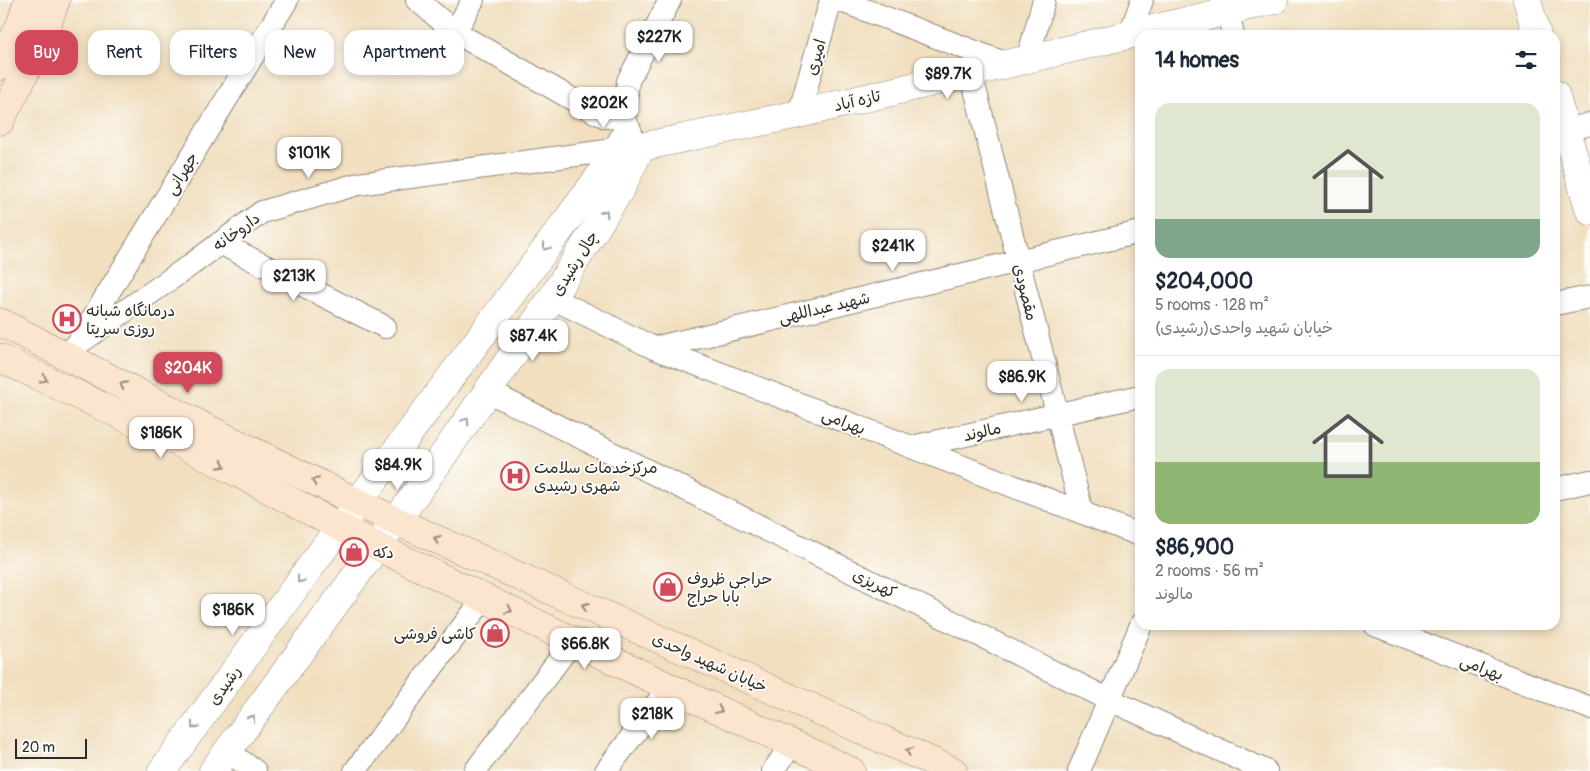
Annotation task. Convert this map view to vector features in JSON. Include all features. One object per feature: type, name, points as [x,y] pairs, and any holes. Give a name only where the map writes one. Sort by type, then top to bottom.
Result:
[{"type":"main road","points":[[0,66],[21,23],[28,0]]},
{"type":"main road","points":[[0,121],[40,44],[56,0]]},
{"type":"main road","name":"خیابان شهید واحدی","points":[[0,322],[70,351],[226,438],[396,521],[953,771]]},
{"type":"main road","points":[[0,358],[198,452],[339,527],[484,598],[669,687],[852,771]]},
{"type":"street","name":"جهرانی","points":[[70,351],[288,0]]},
{"type":"street","points":[[417,0],[453,30]]},
{"type":"street","points":[[456,30],[473,0]]},
{"type":"street","points":[[631,131],[628,81],[670,0]]},
{"type":"street","name":"امیری","points":[[800,114],[831,0]]},
{"type":"street","points":[[839,0],[1018,61],[1044,0]]},
{"type":"street","points":[[1130,34],[1142,0]]},
{"type":"street","points":[[1527,0],[1536,30]]},
{"type":"street","name":"تازه آباد","points":[[1166,30],[1230,23],[1268,1]]},
{"type":"street","name":"تازه آباد","points":[[614,150],[631,131],[800,114],[1135,33]]},
{"type":"street","points":[[464,37],[631,131]]},
{"type":"street","name":"مقصودی","points":[[971,73],[1082,512]]},
{"type":"street","points":[[1560,106],[1570,129],[1590,211]]},
{"type":"street","name":"چال رشیدی","points":[[378,546],[552,298],[621,188],[631,131]]},
{"type":"street","name":"داروخانه","points":[[70,351],[262,212],[358,184],[614,150]]},
{"type":"street","name":"چال رشیدی","points":[[339,527],[599,177],[614,150]]},
{"type":"street","name":"شهید عبداللهی","points":[[654,348],[1135,233]]},
{"type":"street","points":[[220,243],[385,328]]},
{"type":"street","points":[[1560,303],[1590,297]]},
{"type":"street","name":"بهرامی","points":[[552,298],[654,348],[1135,533]]},
{"type":"street","name":"کهریزی","points":[[487,390],[1110,700],[1266,771]]},
{"type":"street","name":"مالوند","points":[[912,447],[1135,397]]},
{"type":"street","points":[[396,450],[401,466],[408,472],[425,474],[433,470]]},
{"type":"street","points":[[1560,488],[1590,481]]},
{"type":"street","name":"رشیدی","points":[[162,771],[339,527]]},
{"type":"street","points":[[255,771],[220,761],[378,546]]},
{"type":"street","points":[[318,554],[333,550],[340,552],[352,562],[356,576]]},
{"type":"street","points":[[355,771],[484,598]]},
{"type":"street","points":[[1079,771],[1139,630]]},
{"type":"street","name":"بهرامی","points":[[1387,630],[1590,708]]},
{"type":"street","points":[[475,771],[573,640]]},
{"type":"street","points":[[606,771],[669,687]]},
{"type":"street","points":[[773,771],[792,744]]},
{"type":"place","name":"درمانگاه شبانه روزی سریتا","points":[[67,319]]},
{"type":"place","name":"مرکزخدمات سلامت شهری رشیدی","points":[[515,476]]},
{"type":"place","name":"دکه","points":[[354,552]]},
{"type":"place","name":"حراجی ظروف بابا حراج","points":[[668,587]]},
{"type":"place","name":"کاشی فروشی","points":[[495,633]]}]
